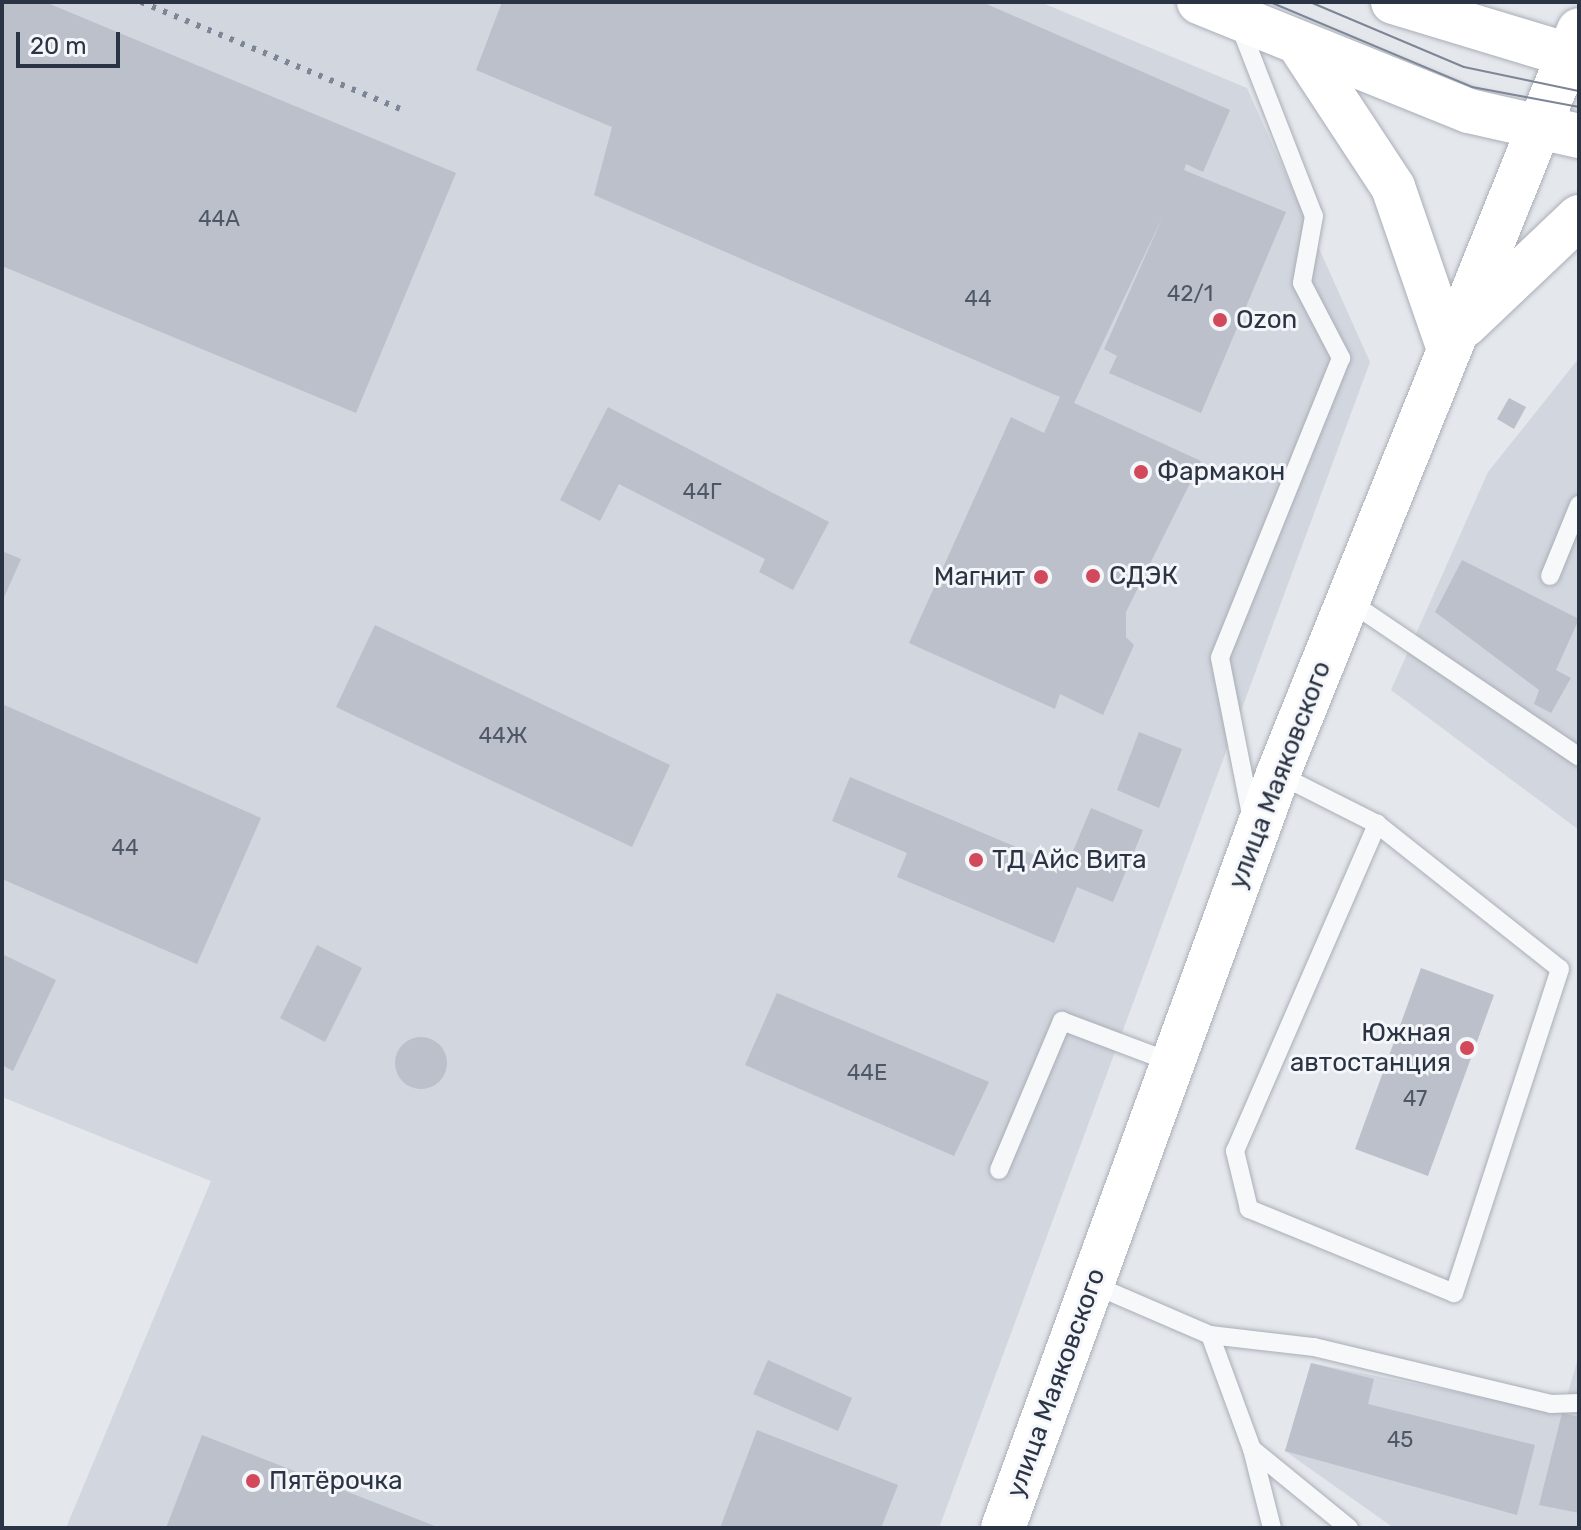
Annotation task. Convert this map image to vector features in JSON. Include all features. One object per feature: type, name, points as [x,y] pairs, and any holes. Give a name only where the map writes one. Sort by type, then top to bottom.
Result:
[{"type":"main road","points":[[1393,2],[1575,48]]},
{"type":"main road","points":[[1218,10],[1469,111],[1558,132]]},
{"type":"main road","points":[[1299,44],[1393,187],[1447,344],[1538,248],[1579,217]]},
{"type":"main road","name":"улица Маяковского","points":[[1003,1528],[1278,774],[1447,344],[1558,132],[1575,48]]},
{"type":"lane","points":[[1218,10],[1314,216],[1302,283],[1341,358],[1220,658],[1255,837]]},
{"type":"lane","points":[[1550,576],[1579,505]]},
{"type":"lane","points":[[1347,599],[1579,756]]},
{"type":"lane","points":[[1278,774],[1377,824],[1560,969],[1454,1293],[1249,1209],[1235,1151],[1377,824]]},
{"type":"lane","points":[[999,1170],[1062,1021],[1173,1063]]},
{"type":"lane","points":[[1092,1284],[1210,1335],[1314,1347],[1551,1404],[1579,1403]]},
{"type":"lane","points":[[1210,1335],[1252,1449],[1272,1528]]},
{"type":"lane","points":[[1252,1449],[1349,1528]]},
{"type":"shaded area","points":[[2,2],[1040,2],[1247,88],[1370,362],[939,1528],[66,1528],[211,1181],[2,1097]]},
{"type":"shaded area","points":[[1579,358],[1579,830],[1391,690],[1488,472]]},
{"type":"shaded area","points":[[1579,1355],[1579,1528],[1394,1528],[1285,1451],[1311,1363],[1562,1413]]},
{"type":"building","points":[[2,2],[45,2],[456,173],[356,413],[2,266]]},
{"type":"building","points":[[502,2],[982,2],[1230,110],[1203,172],[1186,164],[1184,170],[1286,212],[1201,413],[1109,373],[1117,356],[1104,349],[1164,214],[1074,403],[1201,461],[1126,612],[1126,637],[1134,645],[1103,715],[1060,694],[1055,709],[909,643],[1011,417],[1044,433],[1060,397],[594,195],[612,127],[476,70]]},
{"type":"building","points":[[1509,398],[1526,407],[1514,429],[1497,419]]},
{"type":"building","points":[[608,407],[829,522],[793,590],[759,572],[765,559],[619,484],[600,521],[560,500]]},
{"type":"building","points":[[2,551],[21,559],[2,602]]},
{"type":"building","points":[[1462,560],[1579,619],[1556,670],[1571,678],[1551,713],[1534,704],[1539,690],[1435,612]]},
{"type":"building","points":[[375,625],[670,765],[632,847],[336,707]]},
{"type":"building","points":[[2,704],[261,818],[197,964],[2,879]]},
{"type":"building","points":[[1139,732],[1182,749],[1159,808],[1117,790]]},
{"type":"building","name":"ТД Айс Вита","points":[[850,777],[1066,868],[1091,808],[1143,830],[1113,902],[1077,887],[1054,943],[897,877],[907,853],[832,821]]},
{"type":"building","points":[[317,945],[362,968],[325,1042],[280,1018]]},
{"type":"building","points":[[2,954],[56,980],[13,1071],[2,1065]]},
{"type":"building","points":[[1421,968],[1494,995],[1428,1176],[1355,1149]]},
{"type":"building","points":[[777,993],[989,1082],[954,1156],[745,1065]]},
{"type":"building","points":[[421,1037],[439,1045],[447,1063],[439,1081],[421,1089],[403,1081],[395,1063],[403,1045]]},
{"type":"building","points":[[768,1360],[852,1398],[838,1431],[753,1394]]},
{"type":"building","points":[[1311,1363],[1374,1379],[1368,1404],[1535,1445],[1517,1515],[1285,1451]]},
{"type":"building","points":[[1562,1413],[1579,1417],[1579,1513],[1539,1505]]},
{"type":"building","points":[[757,1430],[898,1485],[881,1528],[720,1528]]},
{"type":"building","name":"Пятёрочка","points":[[202,1435],[440,1528],[166,1528]]},
{"type":"tram line","points":[[1270,2],[1472,87],[1579,107]]},
{"type":"tram line","points":[[1310,2],[1464,67],[1579,91]]},
{"type":"railway","points":[[141,2],[400,109]]},
{"type":"place","name":"Ozon","points":[[1220,320]]},
{"type":"place","name":"Фармакон","points":[[1141,472]]},
{"type":"place","name":"СДЭК","points":[[1093,576]]},
{"type":"place","name":"Магнит","points":[[1041,577]]},
{"type":"place","name":"ТД Айс Вита","points":[[976,860]]},
{"type":"place","name":"Южная автостанция","points":[[1467,1048]]},
{"type":"place","name":"Пятёрочка","points":[[253,1481]]}]
